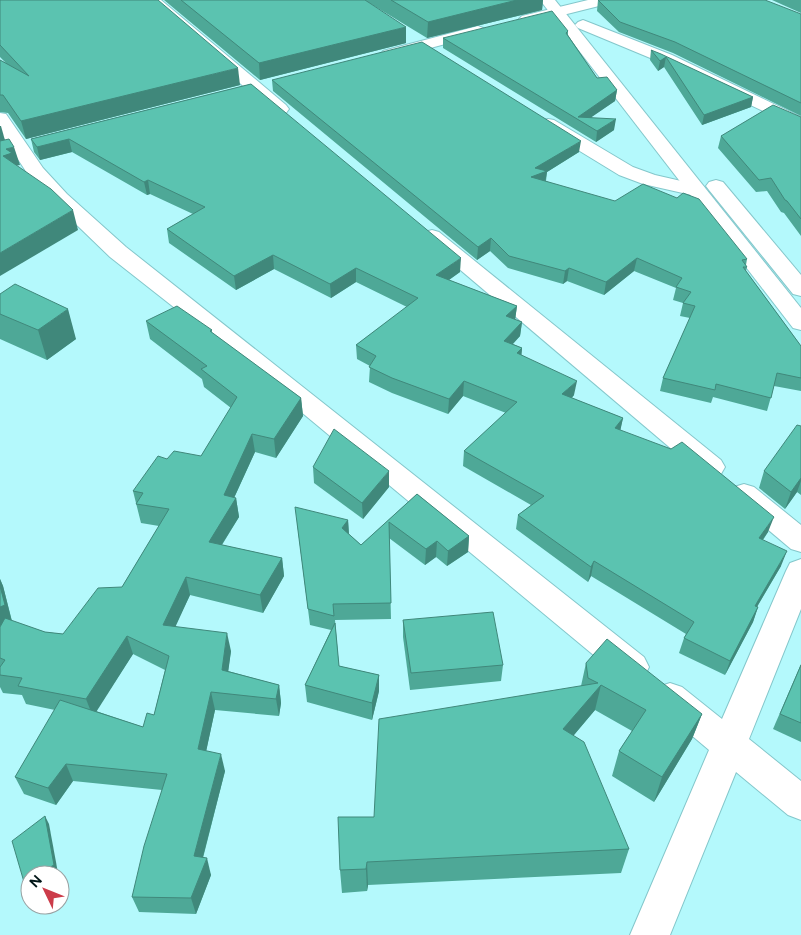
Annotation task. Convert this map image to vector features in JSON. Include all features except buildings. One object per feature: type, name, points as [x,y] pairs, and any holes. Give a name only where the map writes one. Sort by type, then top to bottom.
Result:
[{"type":"street","points":[[152,0],[293,119]]},
{"type":"street","points":[[510,23],[559,5],[606,0]]},
{"type":"street","points":[[559,5],[583,24],[801,289]]},
{"type":"street","points":[[559,5],[696,190],[801,323]]},
{"type":"street","points":[[583,24],[699,72],[801,124]]},
{"type":"street","points":[[369,59],[491,28]]},
{"type":"street","points":[[408,35],[441,56]]},
{"type":"street","points":[[534,114],[626,171],[650,180],[696,190]]},
{"type":"street","points":[[0,118],[36,172],[60,198],[118,252],[223,334],[801,802]]},
{"type":"street","points":[[413,220],[801,541]]},
{"type":"street","points":[[650,935],[801,570]]}]
